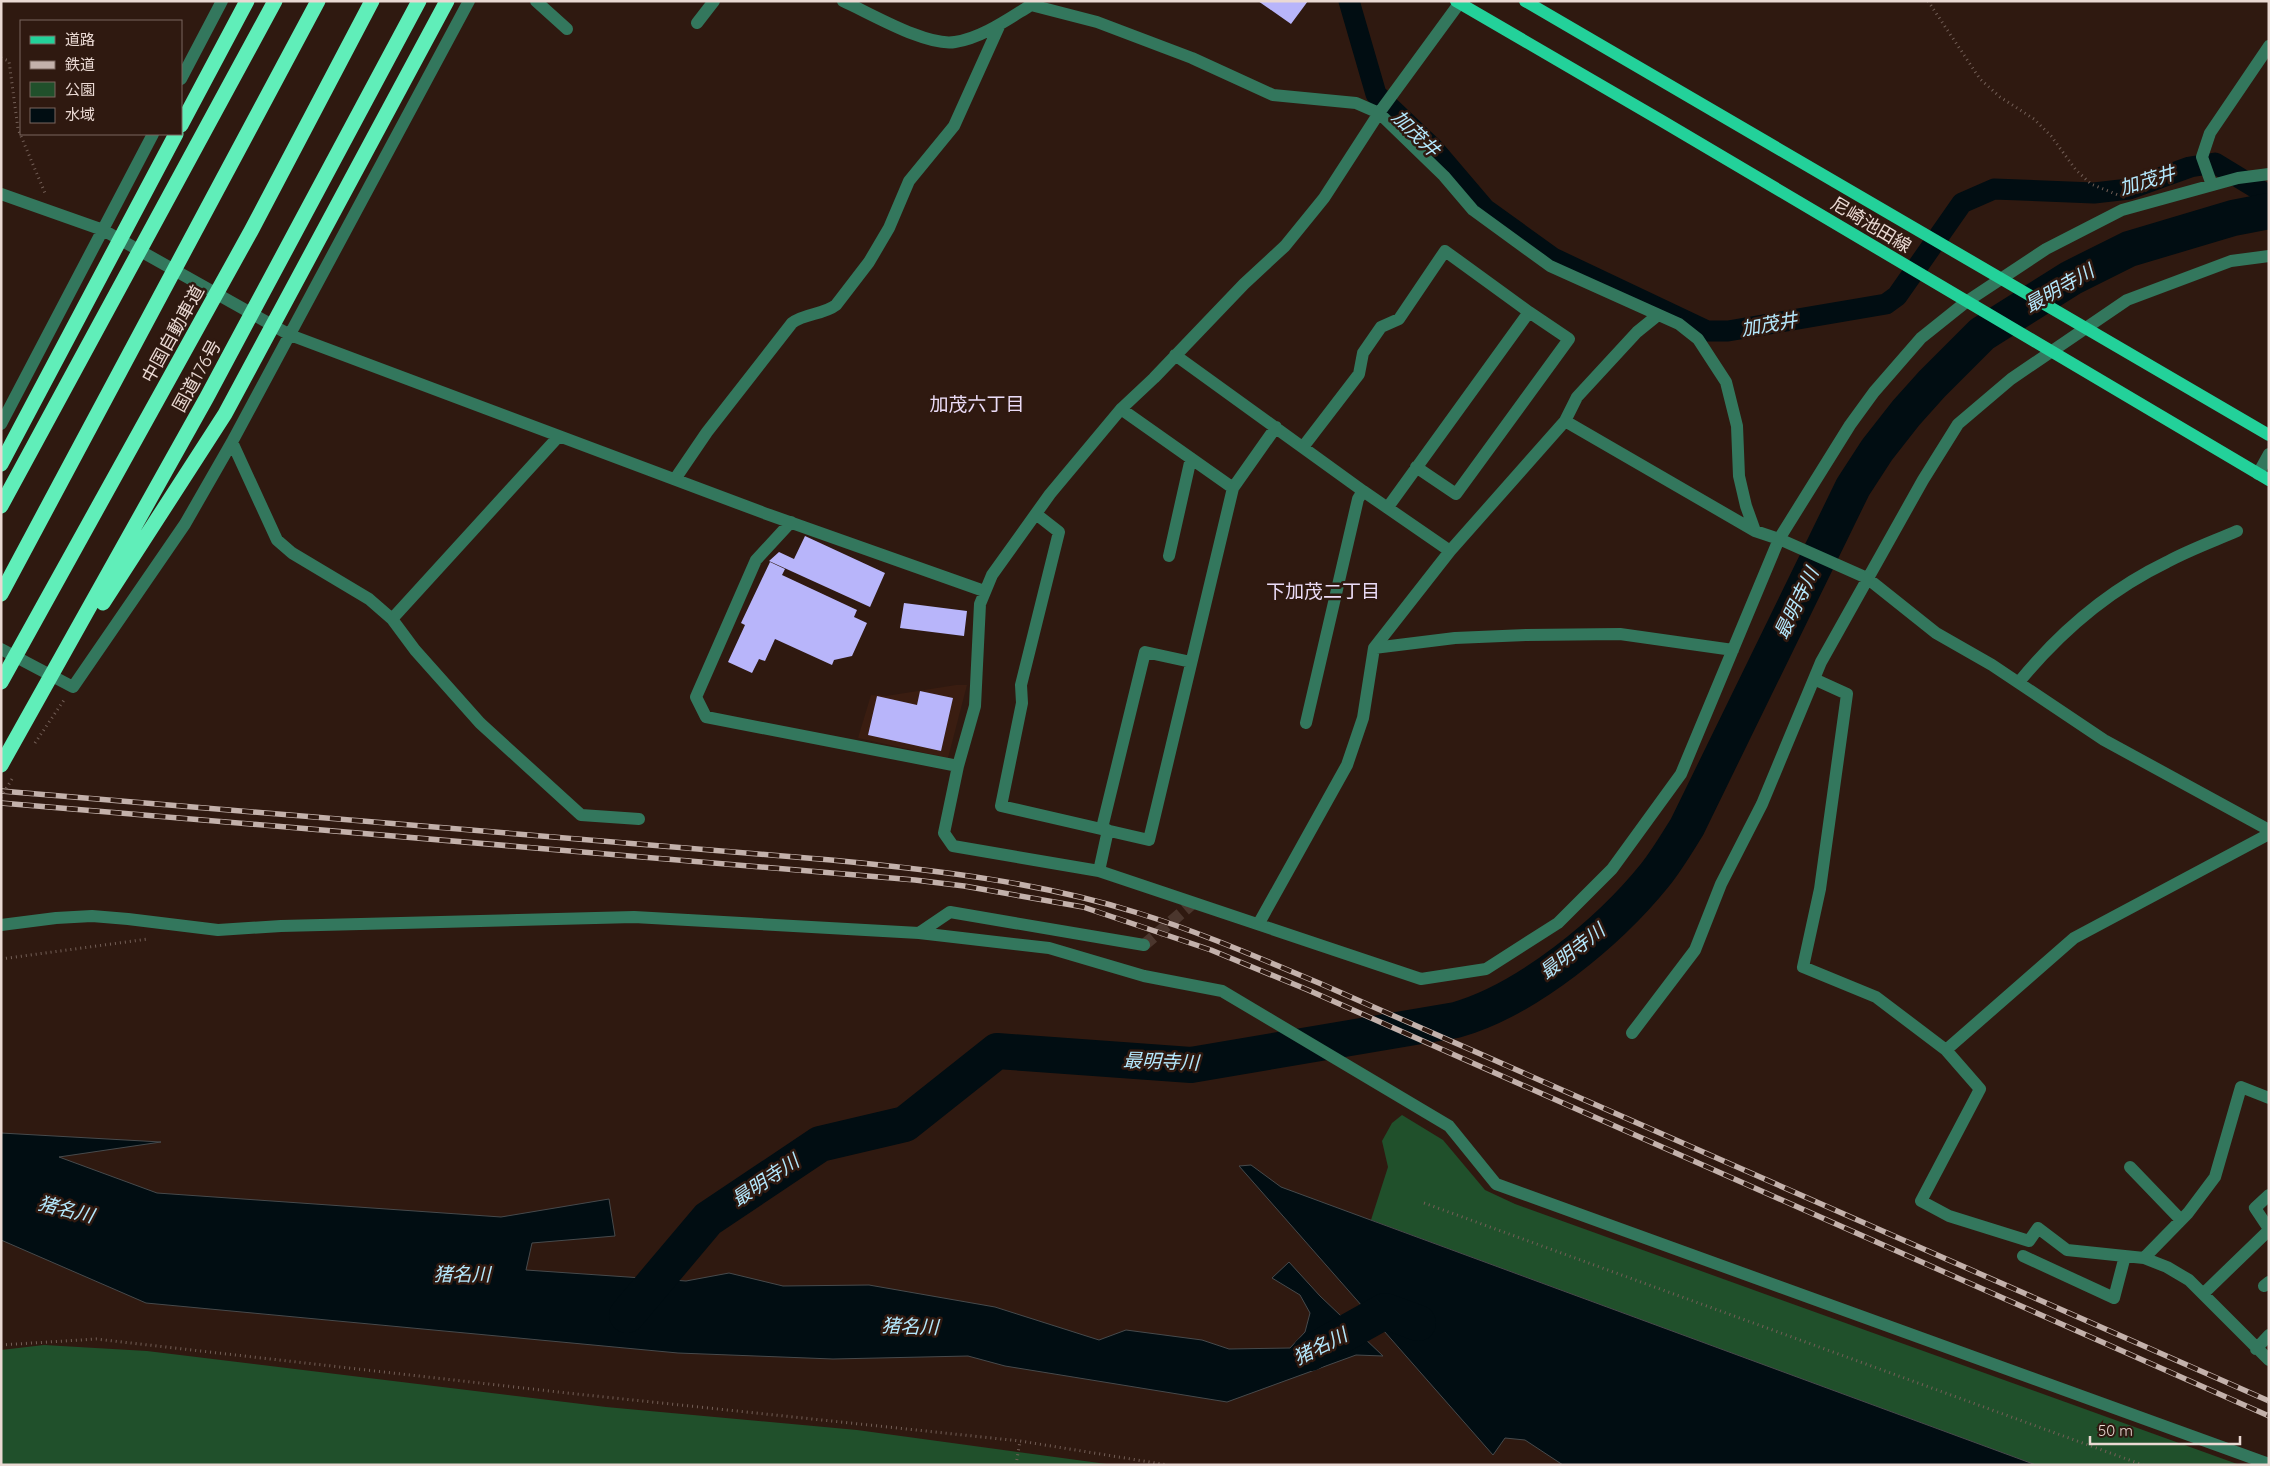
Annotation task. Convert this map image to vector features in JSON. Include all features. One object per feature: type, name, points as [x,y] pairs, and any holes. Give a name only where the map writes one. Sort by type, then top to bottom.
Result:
[{"type":"highway","points":[[182,123],[247,1]]},
{"type":"highway","points":[[1,506],[275,1]]},
{"type":"highway","name":"中国自動車道","points":[[1,594],[318,1]]},
{"type":"highway","name":"中国自動車道","points":[[1,682],[252,231],[372,1]]},
{"type":"highway","name":"国道176号","points":[[1,766],[212,388],[419,1]]},
{"type":"highway","points":[[26,723],[225,414],[447,1]]},
{"type":"highway","points":[[1,464],[175,135]]},
{"type":"main road","name":"尼崎池田線","points":[[1526,1],[2269,435]]},
{"type":"main road","name":"尼崎池田線","points":[[1459,2],[2263,477]]},
{"type":"street","points":[[182,78],[222,1]]},
{"type":"street","points":[[1,649],[73,688],[185,524],[232,442],[469,1]]},
{"type":"street","points":[[536,1],[567,29]]},
{"type":"street","points":[[697,22],[714,1]]},
{"type":"street","points":[[843,1],[936,42],[953,42],[972,38],[1031,5],[1097,22],[1192,58],[1273,95],[1356,103],[1379,113],[1444,176],[1473,210],[1550,266],[1679,324],[1698,339],[1726,382],[1737,426],[1739,476],[1746,506],[1755,531]]},
{"type":"street","points":[[1459,2],[1379,113],[1324,198],[1290,239],[1175,354],[1154,378],[1121,409],[1050,494],[992,576],[980,604],[975,706],[958,766],[944,833],[953,846],[1099,871],[1259,923],[1421,979],[1486,970],[1558,923],[1612,869],[1681,774],[1733,650],[1783,541],[1840,440],[1874,392],[1921,338],[2006,281],[2046,249],[2122,210],[2238,178],[2269,174]]},
{"type":"street","points":[[675,479],[707,432],[792,323],[800,316],[829,310],[836,305],[864,269],[889,228],[909,181],[954,126],[1000,24]]},
{"type":"street","points":[[2212,185],[2202,157],[2210,133],[2269,46]]},
{"type":"street","points":[[1,424],[152,135]]},
{"type":"street","points":[[1,194],[103,230],[290,335],[791,522],[984,591]]},
{"type":"street","points":[[1303,447],[1359,374],[1363,352],[1381,327],[1399,319],[1446,251],[1569,339],[1456,494],[1416,467]]},
{"type":"street","points":[[1632,1033],[1695,950],[1721,884],[1762,804],[1814,679],[1867,578],[1923,480],[1958,424],[2012,379],[2082,326],[2127,300],[2231,261],[2269,256]]},
{"type":"street","points":[[1388,507],[1529,312]]},
{"type":"street","points":[[1259,923],[1347,765],[1363,718],[1374,648],[1450,551],[1565,421],[1577,397],[1637,332],[1658,315]]},
{"type":"street","points":[[1175,354],[1363,491],[1450,551]]},
{"type":"street","points":[[1121,409],[1232,488]]},
{"type":"street","points":[[1565,421],[1755,531],[1783,541],[1867,578],[1936,633],[2019,682],[2104,740],[2269,830]]},
{"type":"street","points":[[1036,514],[1060,532],[1021,685],[1022,703],[1001,806],[1149,840],[1232,488],[1276,427]]},
{"type":"street","points":[[392,619],[559,436]]},
{"type":"street","points":[[232,442],[277,540],[292,552],[369,599],[392,619],[415,650],[480,723],[581,815],[639,819]]},
{"type":"street","points":[[2263,477],[2269,454]]},
{"type":"street","points":[[1169,556],[1191,458]]},
{"type":"street","points":[[1306,723],[1358,499],[1363,491]]},
{"type":"street","points":[[791,522],[756,560],[696,697],[706,718],[958,766]]},
{"type":"street","points":[[2019,682],[2043,652],[2101,602],[2166,562],[2237,531]]},
{"type":"street","points":[[1374,648],[1455,638],[1526,634],[1620,634],[1733,650]]},
{"type":"street","points":[[1099,871],[1105,829],[1145,652],[1191,662]]},
{"type":"street","points":[[1814,679],[1847,694],[1820,889],[1803,967],[1876,997],[1946,1050],[1980,1089],[1921,1201],[1949,1216],[2029,1241],[2038,1228],[2067,1250],[2144,1258],[2167,1267],[2189,1280],[2269,1360]]},
{"type":"street","points":[[1946,1050],[2074,938],[2269,834]]},
{"type":"street","points":[[919,933],[950,912],[1144,945]]},
{"type":"street","points":[[1,925],[56,918],[92,916],[128,918],[218,930],[281,926],[634,917],[919,933],[1049,948],[1144,976],[1222,991],[1449,1126],[1496,1184],[2269,1464]]},
{"type":"street","points":[[2144,1258],[2181,1220],[2215,1177],[2241,1087],[2269,1098]]},
{"type":"street","points":[[2130,1167],[2181,1220]]},
{"type":"street","points":[[2203,1294],[2269,1229],[2255,1208],[2269,1195]]},
{"type":"street","points":[[2023,1256],[2114,1298],[2125,1256]]},
{"type":"street","points":[[2256,1349],[2269,1335]]},
{"type":"path","points":[[1928,1],[1980,79],[2000,97],[2034,119],[2076,170],[2091,184],[2125,197],[2134,207]]},
{"type":"path","points":[[1,58],[9,61],[20,134]]},
{"type":"path","points":[[20,135],[52,212]]},
{"type":"path","points":[[35,744],[73,688]]},
{"type":"path","points":[[1,797],[14,775]]},
{"type":"path","points":[[1,959],[150,939]]},
{"type":"path","points":[[1424,1203],[2143,1465]]},
{"type":"path","points":[[1,1345],[96,1339],[567,1394],[1020,1441],[1168,1465]]},
{"type":"path","points":[[1016,1465],[1020,1441]]},
{"type":"shaded area","points":[[967,685],[948,758],[858,738],[871,695],[886,696]]},
{"type":"green space","points":[[1402,1115],[1443,1140],[1485,1190],[1515,1204],[2240,1465],[2036,1465],[1371,1220],[1388,1167],[1382,1141],[1392,1123]]},
{"type":"green space","points":[[44,1345],[147,1351],[606,1407],[857,1430],[1114,1465],[1,1465],[1,1350]]},
{"type":"water","name":"猪名川","points":[[1,1133],[161,1142],[59,1157],[157,1193],[501,1217],[609,1199],[615,1236],[532,1243],[526,1270],[686,1281],[729,1273],[783,1286],[869,1285],[995,1307],[1099,1340],[1126,1330],[1202,1340],[1229,1349],[1290,1348],[1305,1332],[1310,1313],[1300,1295],[1272,1278],[1289,1262],[1320,1296],[1383,1356],[1356,1355],[1227,1402],[1005,1366],[968,1356],[833,1359],[678,1353],[146,1303],[1,1240]]},
{"type":"water","points":[[1251,1165],[1281,1187],[2036,1465],[1563,1465],[1525,1440],[1505,1438],[1493,1455],[1239,1166]]},
{"type":"building","points":[[1258,1],[1308,1],[1291,24]]},
{"type":"building","points":[[805,536],[885,573],[870,607],[769,561],[779,552],[794,559]]},
{"type":"building","points":[[770,562],[785,569],[782,575],[857,610],[854,617],[867,623],[852,656],[834,660],[832,665],[775,639],[765,661],[759,659],[752,673],[728,662],[745,625],[741,623]]},
{"type":"building","points":[[904,603],[967,611],[964,636],[900,628]]},
{"type":"building","points":[[920,691],[953,698],[941,751],[868,735],[877,696],[917,705]]},
{"type":"waterway","name":"加茂井","points":[[1349,1],[1376,94],[1433,148],[1485,209],[1553,258],[1707,331],[1728,331],[1886,304],[1897,296],[1962,203],[1994,189],[2094,193],[2129,189],[2190,167],[2215,163],[2261,191],[2269,201]]},
{"type":"waterway","name":"最明寺川","points":[[627,1315],[708,1219],[820,1144],[905,1124],[997,1051],[1191,1065],[1456,1020],[1511,997],[1538,980],[1591,941],[1636,897],[1668,857],[1687,827],[1853,487],[1877,450],[1932,384],[1982,334],[2071,278],[2129,249],[2233,218],[2269,211]]},
{"type":"waterway","name":"猪名川","points":[[1310,1353],[1385,1311],[1418,1323]]},
{"type":"tunnel","points":[[1144,945],[1193,903]]},
{"type":"railway","points":[[1,791],[831,860],[948,873],[1025,885],[1101,902],[1184,928],[1319,983],[2269,1401]]},
{"type":"railway","points":[[1,803],[915,880],[964,886],[1083,907],[1211,950],[1308,990],[2269,1416]]},
{"type":"district","name":"加茂六丁目","points":[[977,404]]},
{"type":"district","name":"下加茂二丁目","points":[[1323,591]]}]
